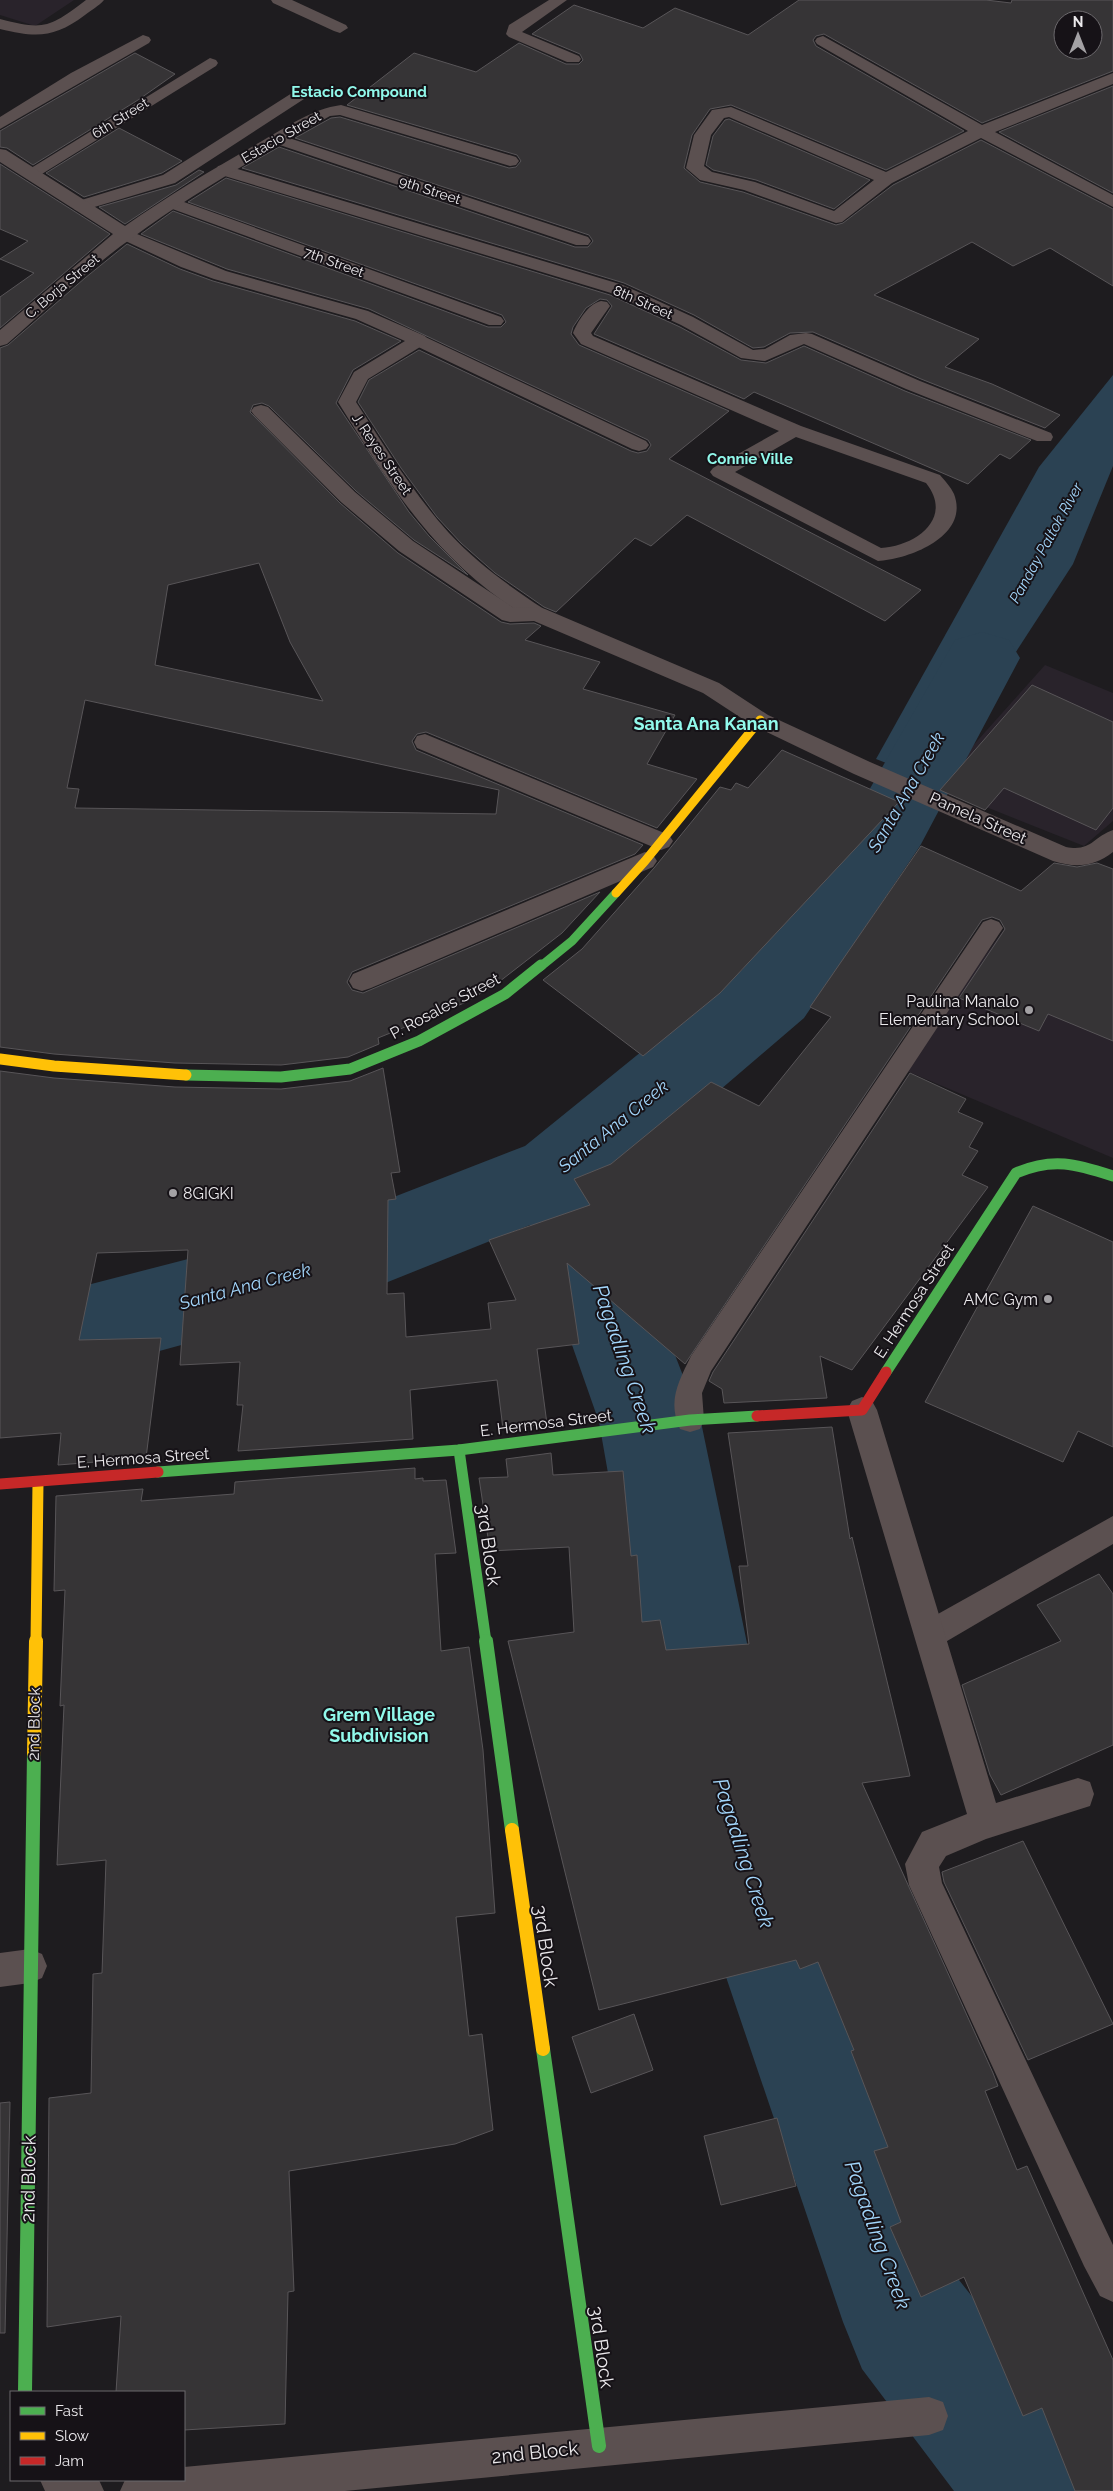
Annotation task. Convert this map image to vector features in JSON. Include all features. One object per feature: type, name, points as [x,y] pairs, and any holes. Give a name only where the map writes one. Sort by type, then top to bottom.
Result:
[{"type":"street","points":[[279,0],[340,28]]},
{"type":"street","points":[[0,124],[77,76],[143,40]]},
{"type":"street","points":[[822,41],[981,131],[1113,202]]},
{"type":"street","points":[[886,179],[731,112],[718,114],[703,135],[695,168],[706,176],[783,197],[836,218],[886,179],[981,131],[1113,78]]},
{"type":"street","name":"Estacio Street","points":[[125,234],[224,170],[326,112],[341,110],[510,161]]},
{"type":"street","points":[[0,154],[125,234]]},
{"type":"street","name":"C. Borja Street","points":[[0,340],[74,274],[125,234]]},
{"type":"street","points":[[419,340],[639,445]]},
{"type":"street","points":[[261,411],[348,498],[406,546],[510,615],[537,614]]},
{"type":"street","name":"J. Reyes Street","points":[[537,614],[711,688],[760,720]]},
{"type":"street","name":"Pamela Street","points":[[760,720],[862,768],[921,792],[1061,855],[1076,859],[1097,854],[1113,839]]},
{"type":"street","name":"P. Rosales Street","points":[[0,1059],[54,1066],[175,1075],[281,1077],[350,1069],[419,1041],[505,994],[572,941],[645,861],[760,720]]},
{"type":"street","points":[[425,742],[661,841]]},
{"type":"street","points":[[362,981],[645,861]]},
{"type":"street","name":"E. Hermosa Street","points":[[0,1484],[458,1450],[620,1431],[682,1421],[862,1410],[1016,1173],[1033,1164],[1050,1160],[1113,1176]]},
{"type":"street","points":[[862,1410],[931,1634],[986,1823]]},
{"type":"street","name":"3rd Block","points":[[458,1450],[599,2446]]},
{"type":"street","name":"2nd Block","points":[[25,2391],[15,1968],[38,1482]]},
{"type":"street","points":[[1078,1794],[986,1823],[934,1844],[922,1864],[926,1885],[1105,2250],[1113,2283]]},
{"type":"street","name":"2nd Block","points":[[140,2491],[929,2416]]},
{"type":"street","points":[[62,2481],[84,2491]]},
{"type":"lane","points":[[0,24],[28,32],[43,32],[58,28],[96,0]]},
{"type":"lane","points":[[559,0],[520,23],[514,28],[514,34],[573,59]]},
{"type":"lane","name":"6th Street","points":[[31,173],[210,63]]},
{"type":"lane","points":[[80,206],[169,178],[298,96]]},
{"type":"lane","name":"9th Street","points":[[277,139],[582,241]]},
{"type":"lane","name":"8th Street","points":[[224,170],[617,289],[687,322],[752,356],[766,357],[789,340],[806,338],[913,385],[1044,437]]},
{"type":"lane","name":"7th Street","points":[[173,203],[495,321]]},
{"type":"lane","points":[[125,234],[187,263],[220,275],[297,298],[362,314],[419,340]]},
{"type":"lane","points":[[601,306],[586,324],[582,333],[587,340],[794,430],[933,479],[945,492],[946,508],[936,534],[921,544],[898,553],[889,556],[878,555],[720,472],[794,430]]},
{"type":"lane","name":"J. Reyes Street","points":[[419,340],[361,376],[347,402],[408,494],[446,542],[506,594],[537,614]]},
{"type":"lane","points":[[682,1421],[688,1393],[702,1364],[991,928]]},
{"type":"lane","points":[[931,1634],[1113,1529]]},
{"type":"shaded area","points":[[0,0],[74,0],[35,26],[0,15]]},
{"type":"shaded area","points":[[1045,665],[1113,693],[1113,821],[1084,846],[936,787]]},
{"type":"shaded area","name":"Paulina Manalo Elementary School","points":[[1016,913],[1113,951],[1113,1158],[902,1069]]},
{"type":"water","name":"Panday Paltok River","points":[[1113,375],[1113,466],[1073,564],[932,781],[876,759],[1039,467]]},
{"type":"building","points":[[799,0],[986,0],[1011,3],[1012,0],[1113,0],[1113,71],[982,123],[824,34],[816,36],[813,40],[816,46],[964,131],[886,170],[731,105],[710,109],[692,135],[684,168],[700,182],[743,192],[836,225],[843,223],[893,185],[981,140],[1113,209],[1113,286],[1050,248],[1013,266],[972,242],[874,295],[979,339],[945,367],[992,384],[1060,415],[1045,428],[921,379],[813,332],[790,333],[764,347],[753,348],[694,315],[624,283],[242,168],[279,147],[575,247],[588,247],[593,241],[589,235],[295,138],[331,118],[340,117],[509,168],[516,167],[521,161],[517,155],[347,105],[414,53],[476,72],[519,43],[566,64],[579,64],[583,60],[580,54],[532,34],[574,5],[643,28],[675,8],[748,35]]},
{"type":"building","points":[[135,53],[175,74],[138,100],[33,165],[7,148],[0,147],[0,131]]},
{"type":"building","points":[[1113,86],[1113,193],[999,132]]},
{"type":"building","points":[[729,119],[870,180],[834,209],[756,180],[713,170],[706,165],[713,136],[725,120]]},
{"type":"building","points":[[119,128],[182,161],[162,173],[84,197],[46,173]]},
{"type":"building","points":[[0,164],[110,234],[0,328],[0,297],[34,273],[0,259],[28,241],[0,229]]},
{"type":"building","points":[[199,170],[204,172],[125,224],[99,207],[176,185]]},
{"type":"building","points":[[226,178],[610,295],[680,327],[741,360],[766,363],[804,346],[905,391],[1031,440],[1010,459],[1000,454],[968,484],[754,392],[744,399],[594,334],[612,306],[607,300],[600,299],[586,308],[573,327],[571,334],[579,345],[729,411],[669,459],[921,590],[885,621],[687,515],[651,546],[635,538],[556,612],[544,607],[495,573],[461,543],[437,517],[401,468],[358,402],[369,380],[419,350],[631,451],[638,453],[647,451],[651,445],[648,440],[369,309],[227,269],[141,234],[173,211],[488,327],[501,327],[506,322],[502,315],[188,202]]},
{"type":"building","points":[[127,244],[180,269],[213,281],[355,321],[401,341],[353,370],[336,403],[409,512],[429,536],[468,575],[414,540],[356,491],[269,406],[262,403],[253,405],[250,412],[340,503],[398,553],[501,622],[510,624],[534,623],[541,626],[525,640],[600,662],[583,689],[675,715],[647,764],[697,779],[657,828],[426,732],[417,734],[412,741],[416,750],[643,845],[635,854],[352,972],[347,982],[352,990],[363,993],[600,892],[562,933],[495,985],[464,1003],[378,1038],[379,1044],[348,1057],[281,1065],[175,1063],[54,1054],[0,1047],[0,348],[8,345]],"holes":[[[259,563],[290,642],[323,701],[155,665],[168,585]],[[85,700],[499,790],[496,814],[75,808],[79,789],[67,788]]]},
{"type":"building","points":[[1032,685],[1113,722],[1113,808],[1096,830],[1004,788],[985,810],[940,790]]},
{"type":"building","points":[[782,750],[899,802],[720,993],[643,1056],[543,980],[582,949],[654,868],[720,787],[731,790],[736,783],[748,788]]},
{"type":"building","points":[[921,846],[1021,891],[1054,863],[1077,867],[1097,863],[1113,869],[1113,1041],[1048,1014],[1039,1031],[959,998],[1005,929],[1000,920],[992,917],[982,920],[685,1364],[567,1263],[579,1344],[537,1349],[547,1424],[503,1429],[497,1380],[410,1390],[413,1439],[238,1451],[243,1405],[237,1405],[240,1362],[180,1365],[188,1250],[97,1253],[79,1340],[161,1338],[146,1458],[58,1465],[61,1433],[0,1438],[0,1071],[54,1078],[175,1087],[281,1089],[350,1081],[383,1068],[400,1172],[391,1173],[396,1199],[388,1200],[387,1294],[404,1293],[406,1337],[491,1329],[488,1303],[516,1300],[489,1240],[590,1205],[574,1179],[611,1164],[711,1082],[759,1106],[831,1017],[810,1007]]},
{"type":"building","points":[[910,1073],[966,1099],[958,1112],[983,1123],[969,1147],[978,1151],[962,1175],[988,1187],[852,1370],[820,1356],[827,1398],[724,1403],[722,1389],[709,1381],[713,1372]]},
{"type":"building","name":"AMC Gym","points":[[1033,1206],[1113,1242],[1113,1447],[1078,1431],[1063,1462],[925,1402]]},
{"type":"building","points":[[832,1427],[850,1539],[852,1537],[910,1776],[862,1783],[993,2073],[998,2086],[985,2091],[1017,2170],[1027,2166],[1113,2360],[1113,2491],[1075,2491],[1042,2408],[1023,2416],[964,2277],[921,2297],[890,2227],[901,2222],[874,2151],[888,2147],[851,2051],[854,2050],[818,1962],[800,1969],[796,1960],[599,2010],[508,1641],[574,1632],[569,1547],[490,1551],[479,1478],[508,1477],[506,1459],[551,1453],[553,1475],[623,1471],[631,1556],[637,1555],[642,1622],[660,1620],[666,1650],[749,1644],[739,1566],[748,1566],[728,1433]]},
{"type":"building","points":[[415,1468],[415,1479],[423,1478],[423,1481],[446,1480],[456,1553],[435,1554],[441,1651],[469,1647],[483,1750],[495,1913],[456,1917],[469,2036],[482,2034],[493,2130],[455,2144],[289,2171],[294,2291],[288,2292],[285,2424],[185,2430],[185,2391],[116,2391],[121,2316],[47,2327],[49,2098],[91,2093],[93,1974],[102,1973],[106,1860],[57,1865],[64,1705],[60,1706],[65,1590],[54,1591],[56,1496],[143,1489],[141,1501],[234,1494],[235,1482]]},
{"type":"building","points":[[1099,1574],[1113,1594],[1113,1745],[1001,1795],[990,1775],[962,1685],[1061,1641],[1037,1605]]},
{"type":"building","points":[[1023,1841],[1113,2024],[1028,2060],[944,1882],[942,1872]]},
{"type":"building","points":[[634,2014],[653,2070],[591,2093],[572,2037]]},
{"type":"building","points":[[10,2102],[5,2333],[0,2333],[0,2103]]},
{"type":"building","points":[[777,2118],[796,2186],[721,2205],[704,2136]]},
{"type":"waterway","name":"Santa Ana Creek","points":[[558,1173],[773,994],[891,825],[982,658]]},
{"type":"waterway","name":"Santa Ana Creek","points":[[0,1332],[72,1332],[338,1261],[558,1173]]},
{"type":"waterway","name":"Pagadling Creek","points":[[558,1173],[650,1422],[722,1797],[909,2322],[1030,2479],[1035,2491]]},
{"type":"traffic: fast","points":[[186,1075],[281,1077],[350,1069],[419,1041],[505,994],[572,941],[616,893]]},
{"type":"traffic: fast","points":[[886,1372],[1016,1173],[1030,1167],[1053,1162],[1076,1165],[1113,1176]]},
{"type":"traffic: fast","points":[[158,1472],[459,1450],[690,1420],[757,1416]]},
{"type":"traffic: fast","points":[[459,1450],[512,1830]]},
{"type":"traffic: fast","points":[[25,2391],[34,1753]]},
{"type":"traffic: fast","points":[[543,2049],[599,2446]]},
{"type":"traffic: slow","points":[[616,893],[645,861],[760,720]]},
{"type":"traffic: slow","points":[[0,1059],[54,1066],[186,1075]]},
{"type":"traffic: slow","points":[[34,1753],[38,1482]]},
{"type":"traffic: slow","points":[[512,1830],[543,2049]]},
{"type":"traffic: jam","points":[[757,1416],[862,1410],[886,1372]]},
{"type":"traffic: jam","points":[[0,1484],[158,1472]]},
{"type":"place","name":"Paulina Manalo Elementary School","points":[[1029,1010]]},
{"type":"place","name":"8GIGKI","points":[[173,1193]]},
{"type":"place","name":"AMC Gym","points":[[1048,1299]]},
{"type":"district","name":"Estacio Compound","points":[[359,92]]},
{"type":"district","name":"Connie Ville","points":[[750,459]]},
{"type":"district","name":"Santa Ana Kanan","points":[[706,723]]},
{"type":"district","name":"Grem Village Subdivision","points":[[379,1724]]}]
